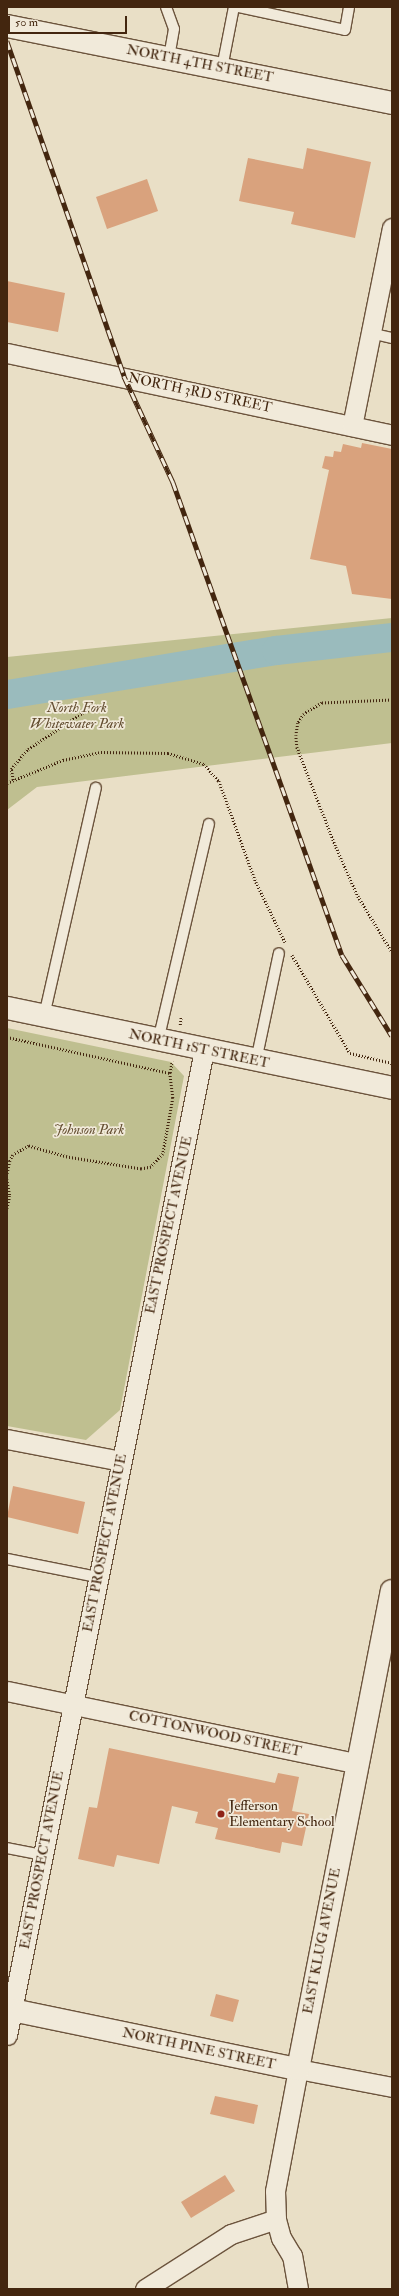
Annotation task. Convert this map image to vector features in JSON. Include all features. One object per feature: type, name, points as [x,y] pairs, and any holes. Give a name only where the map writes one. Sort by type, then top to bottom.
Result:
[{"type":"main road","name":"NORTH 4TH STREET","points":[[7,26],[169,57],[392,103]]},
{"type":"main road","name":"NORTH 1ST STREET","points":[[7,1008],[158,1041],[392,1088]]},
{"type":"main road","name":"EAST KLUG AVENUE","points":[[298,2069],[356,1763],[392,1591]]},
{"type":"main road","name":"NORTH PINE STREET","points":[[9,2010],[298,2069]]},
{"type":"street","points":[[352,426],[392,228]]},
{"type":"street","name":"NORTH 3RD STREET","points":[[7,353],[392,435]]},
{"type":"street","name":"EAST PROSPECT AVENUE","points":[[7,2035],[9,2010],[73,1704],[120,1461],[204,1050]]},
{"type":"street","points":[[7,1439],[120,1461]]},
{"type":"street","name":"COTTONWOOD STREET","points":[[7,1692],[73,1704],[356,1763]]},
{"type":"street","name":"NORTH PINE STREET","points":[[298,2069],[392,2087]]},
{"type":"street","name":"EAST KLUG AVENUE","points":[[298,2069],[275,2191],[276,2219],[281,2238],[292,2256],[298,2289]]},
{"type":"street","points":[[145,2289],[232,2234],[276,2219]]},
{"type":"lane","points":[[166,7],[174,29],[169,57]]},
{"type":"lane","points":[[222,68],[234,7]]},
{"type":"lane","points":[[239,7],[345,30],[350,7]]},
{"type":"lane","points":[[370,334],[392,338]]},
{"type":"lane","points":[[44,1016],[96,788]]},
{"type":"lane","points":[[158,1041],[209,824]]},
{"type":"lane","points":[[256,1061],[279,953]]},
{"type":"lane","points":[[7,1559],[97,1578]]},
{"type":"lane","points":[[7,1848],[42,1855]]},
{"type":"path","points":[[392,700],[322,703],[304,714],[298,723],[296,735],[297,747],[336,847],[358,896],[392,952]]},
{"type":"path","points":[[13,780],[11,769],[28,749],[82,713],[93,708]]},
{"type":"path","points":[[7,783],[63,760],[101,752],[136,750],[168,753],[204,764],[219,781],[256,882],[288,947]]},
{"type":"path","points":[[291,953],[350,1053],[392,1063]]},
{"type":"path","points":[[7,1037],[170,1073],[173,1098],[163,1154],[151,1167],[141,1169],[67,1157],[40,1147],[29,1146],[13,1155],[7,1175]]},
{"type":"path","points":[[7,1179],[10,1196],[7,1209]]},
{"type":"green space","name":"North Fork Whitewater Park","points":[[392,618],[392,743],[37,787],[7,810],[7,657]]},
{"type":"green space","name":"Johnson Park","points":[[7,1028],[171,1062],[184,1076],[120,1410],[86,1440],[7,1426]]},
{"type":"building","points":[[307,148],[371,162],[355,238],[291,224],[294,212],[239,201],[248,158],[303,169]]},
{"type":"building","points":[[147,179],[158,211],[107,229],[96,197]]},
{"type":"building","points":[[7,281],[65,293],[58,332],[7,322]]},
{"type":"building","points":[[362,443],[392,449],[392,599],[352,594],[346,566],[310,559],[329,470],[322,468],[325,456],[333,457],[334,451],[341,452],[343,444],[361,448]]},
{"type":"building","points":[[13,1486],[85,1502],[78,1534],[7,1517]]},
{"type":"building","points":[[109,1748],[275,1783],[278,1773],[299,1777],[292,1811],[309,1814],[302,1846],[282,1842],[280,1853],[215,1839],[218,1828],[195,1823],[198,1812],[172,1806],[159,1864],[117,1855],[114,1867],[78,1859],[89,1807],[97,1808]]},
{"type":"building","points":[[216,1994],[239,2000],[233,2022],[210,2016]]},
{"type":"building","points":[[215,2096],[258,2105],[254,2124],[210,2114]]},
{"type":"building","points":[[225,2175],[235,2191],[191,2218],[181,2202]]},
{"type":"waterway","points":[[7,694],[276,650],[392,637]]},
{"type":"railway","points":[[7,41],[124,376],[173,482],[342,955],[392,1036]]},
{"type":"place","name":"Jefferson Elementary School","points":[[221,1814]]}]
